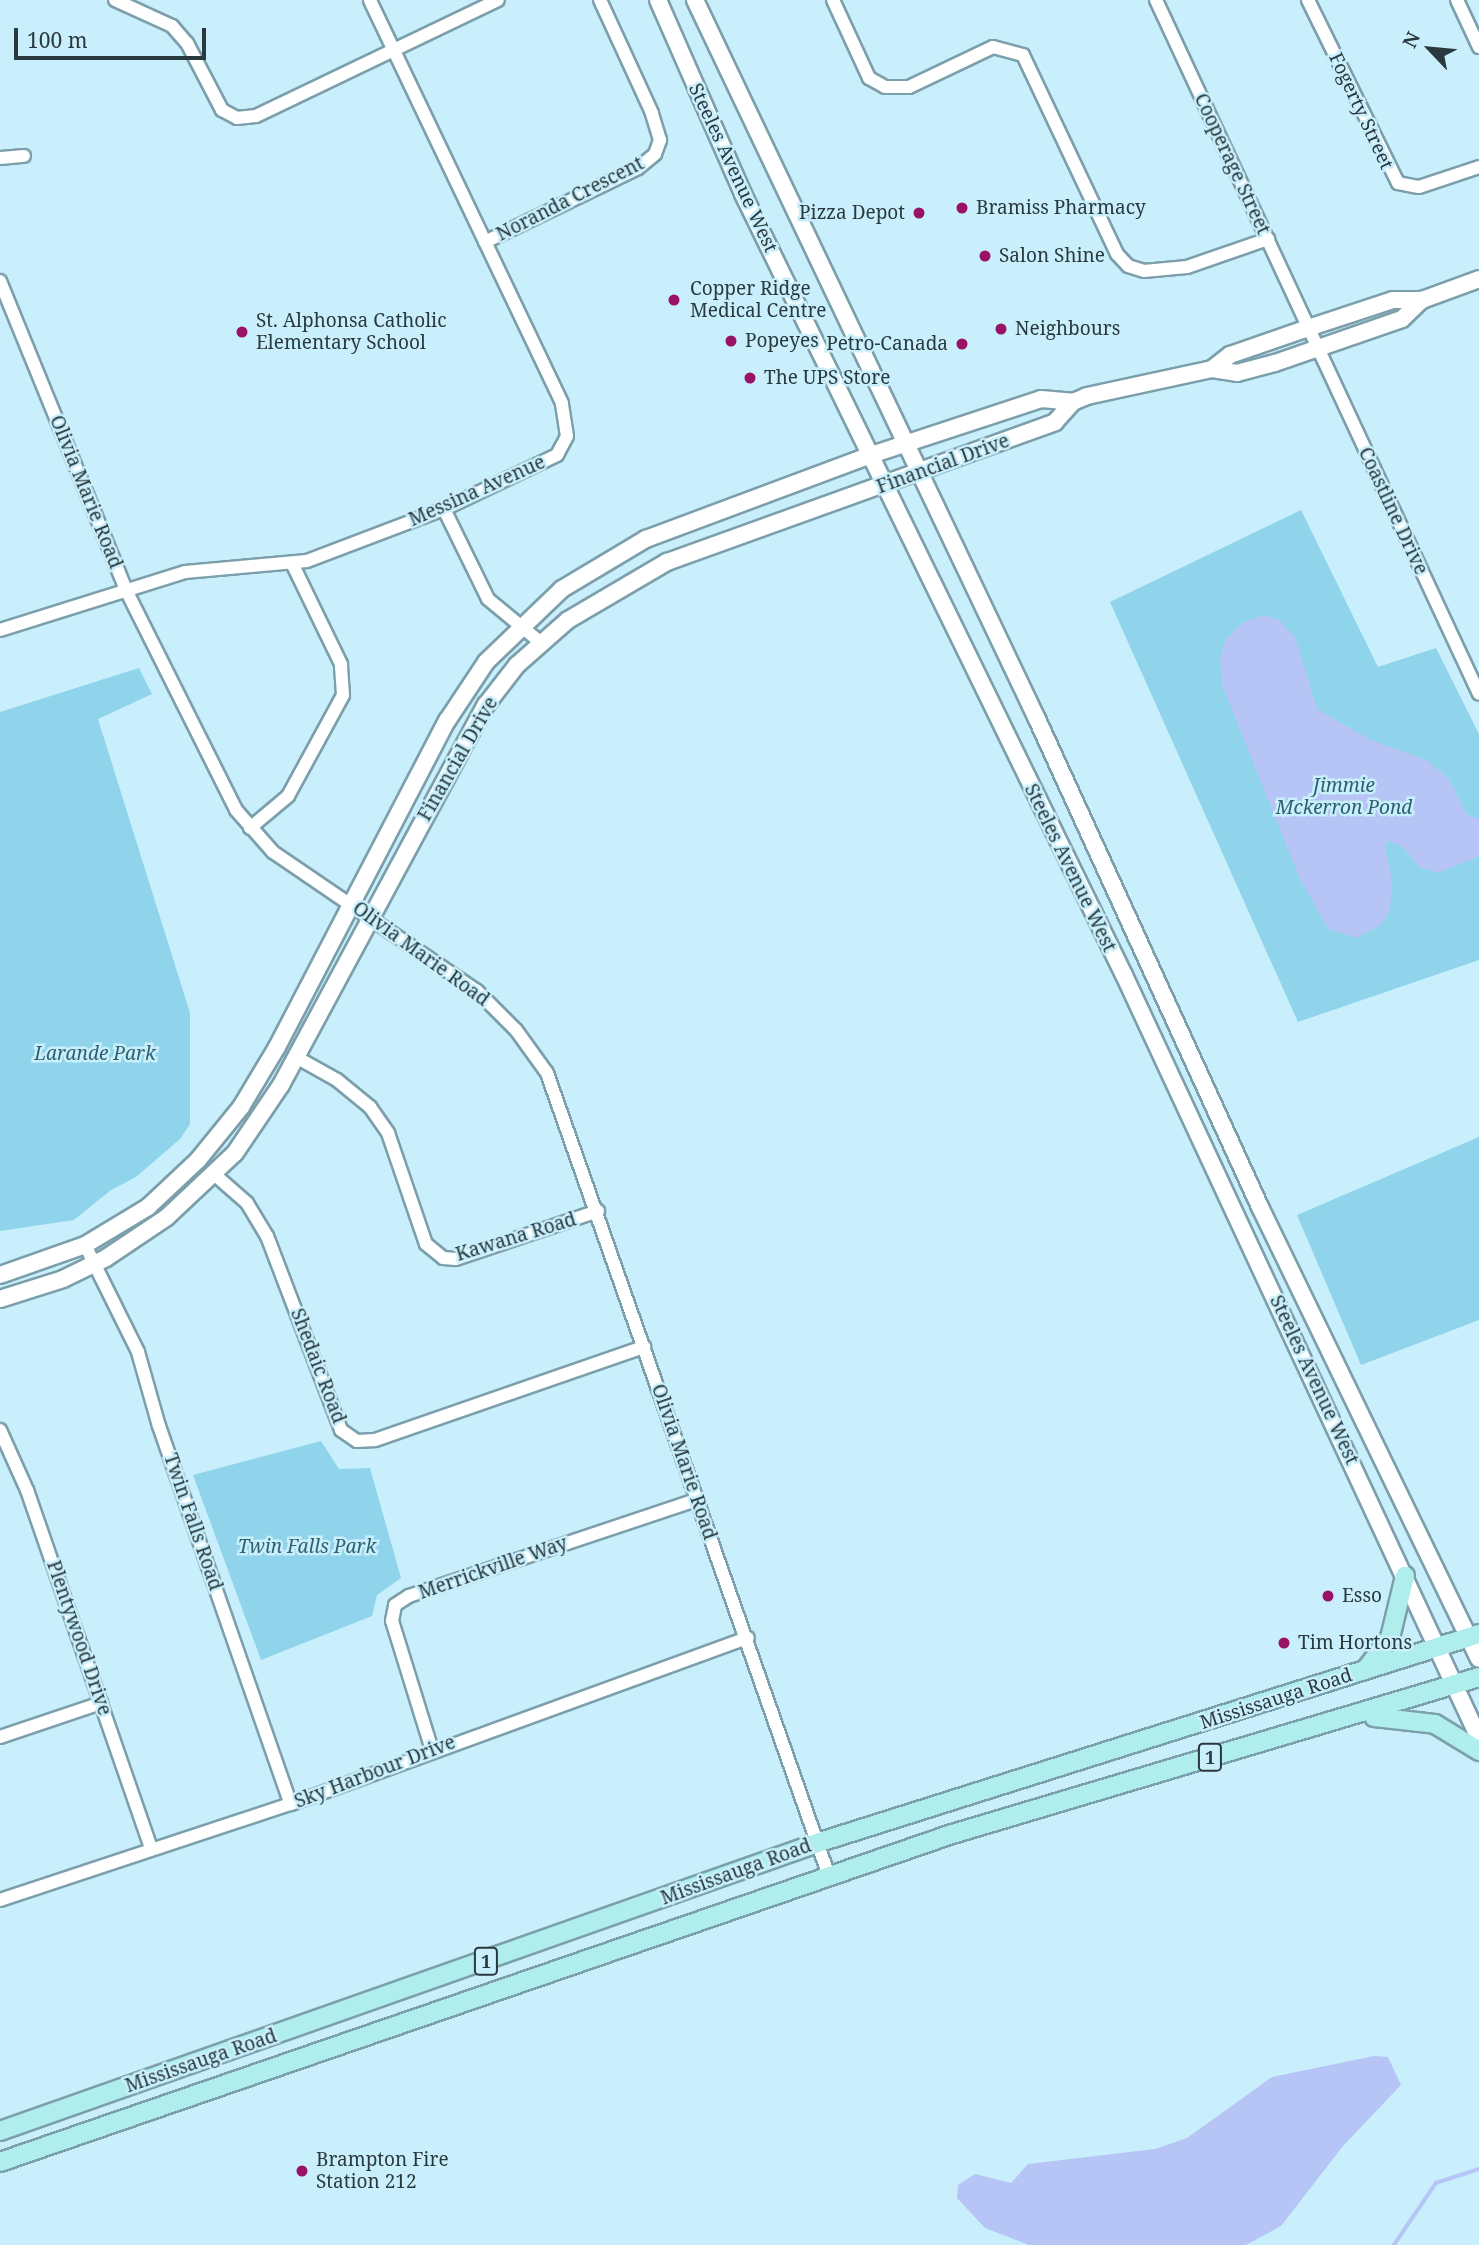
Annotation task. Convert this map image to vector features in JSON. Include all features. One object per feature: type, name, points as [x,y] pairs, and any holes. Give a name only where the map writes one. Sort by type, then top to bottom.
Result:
[{"type":"main road","name":"Steeles Avenue West","points":[[658,0],[743,194],[868,456],[1124,975],[1479,1738]]},
{"type":"main road","name":"Steeles Avenue West","points":[[695,0],[920,473],[1260,1207],[1474,1636],[1479,1659]]},
{"type":"main road","name":"Financial Drive","points":[[1212,369],[1230,355],[1393,299],[1422,300],[1479,279]]},
{"type":"main road","name":"Financial Drive","points":[[0,1275],[85,1245],[148,1207],[198,1160],[241,1107],[353,904],[447,721],[486,662],[520,625],[562,589],[637,544],[905,443],[1041,399],[1073,402],[1212,369],[1237,373],[1318,349],[1402,319],[1422,300]]},
{"type":"main road","name":"Financial Drive","points":[[0,1299],[94,1264],[167,1217],[214,1174],[242,1143],[296,1057],[475,723],[496,691],[540,642],[597,600],[667,562],[920,473],[1055,422],[1073,402]]},
{"type":"main road","points":[[1364,1670],[1390,1638],[1405,1576]]},
{"type":"main road","name":"Mississauga Road","points":[[0,2131],[820,1842],[1474,1636]]},
{"type":"main road","name":"Mississauga Road","points":[[0,2162],[829,1876],[1081,1793],[1339,1721],[1479,1677]]},
{"type":"main road","points":[[1339,1721],[1385,1716],[1416,1719],[1452,1732],[1479,1751]]},
{"type":"street","points":[[115,0],[172,26],[187,43],[222,110],[237,118],[256,116],[392,48],[498,0]]},
{"type":"street","name":"Messina Avenue","points":[[0,630],[125,588],[185,572],[292,563],[444,509],[557,455],[567,436],[562,403],[370,0]]},
{"type":"street","name":"Noranda Crescent","points":[[485,242],[638,168],[655,155],[660,140],[652,113],[600,0]]},
{"type":"street","points":[[833,0],[869,78],[885,87],[909,87],[993,47],[1023,55],[1117,254],[1128,266],[1144,271],[1187,267],[1268,239]]},
{"type":"street","name":"Cooperage Street","points":[[1156,0],[1308,328]]},
{"type":"street","name":"Fogerty Street","points":[[1308,0],[1398,183],[1419,187],[1479,167]]},
{"type":"street","points":[[1457,0],[1479,47]]},
{"type":"street","points":[[0,158],[24,156]]},
{"type":"street","name":"Olivia Marie Road","points":[[0,281],[125,588],[223,785],[250,828],[274,852],[372,916],[477,991],[516,1030],[547,1073],[598,1211],[695,1500],[748,1638],[820,1842],[829,1876]]},
{"type":"street","name":"Coastline Drive","points":[[1308,328],[1479,694]]},
{"type":"street","points":[[444,509],[488,599],[540,642]]},
{"type":"street","points":[[250,828],[288,796],[343,695],[341,664],[292,563]]},
{"type":"street","name":"Kawana Road","points":[[296,1057],[337,1080],[370,1107],[388,1133],[426,1244],[443,1258],[456,1259],[598,1211]]},
{"type":"street","name":"Shedaic Road","points":[[214,1174],[247,1203],[267,1236],[341,1430],[357,1441],[375,1440],[644,1348]]},
{"type":"street","name":"Twin Falls Road","points":[[85,1245],[138,1352],[159,1426],[291,1804]]},
{"type":"street","name":"Plentywood Drive","points":[[0,1430],[27,1490],[151,1848]]},
{"type":"street","name":"Merrickville Way","points":[[432,1750],[392,1621],[395,1605],[409,1596],[695,1500]]},
{"type":"street","name":"Sky Harbour Drive","points":[[0,1900],[291,1804],[432,1750],[748,1638]]},
{"type":"street","points":[[0,1737],[101,1703]]},
{"type":"green space","name":"Jimmie Mckerron Pond","points":[[1301,510],[1378,667],[1436,648],[1479,734],[1479,960],[1298,1022],[1110,602]]},
{"type":"green space","name":"Larande Park","points":[[139,668],[152,694],[98,719],[190,1013],[190,1124],[180,1139],[136,1177],[111,1190],[74,1220],[0,1231],[0,712]]},
{"type":"green space","points":[[1479,1137],[1479,1320],[1361,1365],[1297,1215]]},
{"type":"green space","name":"Twin Falls Park","points":[[321,1441],[339,1469],[370,1468],[401,1578],[377,1595],[372,1616],[261,1660],[193,1475]]},
{"type":"shaded area","points":[[1265,615],[1279,620],[1295,637],[1317,709],[1369,739],[1428,761],[1449,779],[1466,814],[1479,819],[1479,856],[1438,873],[1419,867],[1403,847],[1389,841],[1385,846],[1392,881],[1390,910],[1381,925],[1356,938],[1328,929],[1299,877],[1222,685],[1220,658],[1226,639],[1244,622]]},
{"type":"shaded area","points":[[1374,2056],[1388,2057],[1401,2085],[1343,2146],[1281,2226],[1246,2245],[1029,2245],[985,2228],[957,2198],[958,2185],[975,2174],[1011,2183],[1028,2164],[1155,2149],[1187,2138],[1272,2077]]},
{"type":"waterway","points":[[1394,2245],[1436,2183],[1479,2169]]},
{"type":"place","name":"Bramiss Pharmacy","points":[[962,208]]},
{"type":"place","name":"Pizza Depot","points":[[919,213]]},
{"type":"place","name":"Salon Shine","points":[[985,256]]},
{"type":"place","name":"Copper Ridge Medical Centre","points":[[674,300]]},
{"type":"place","name":"Neighbours","points":[[1001,329]]},
{"type":"place","name":"St. Alphonsa Catholic Elementary School","points":[[242,332]]},
{"type":"place","name":"Popeyes","points":[[731,341]]},
{"type":"place","name":"Petro-Canada","points":[[962,344]]},
{"type":"place","name":"The UPS Store","points":[[750,378]]},
{"type":"place","name":"Esso","points":[[1328,1596]]},
{"type":"place","name":"Tim Hortons","points":[[1284,1643]]},
{"type":"place","name":"Brampton Fire Station 212","points":[[302,2171]]}]
